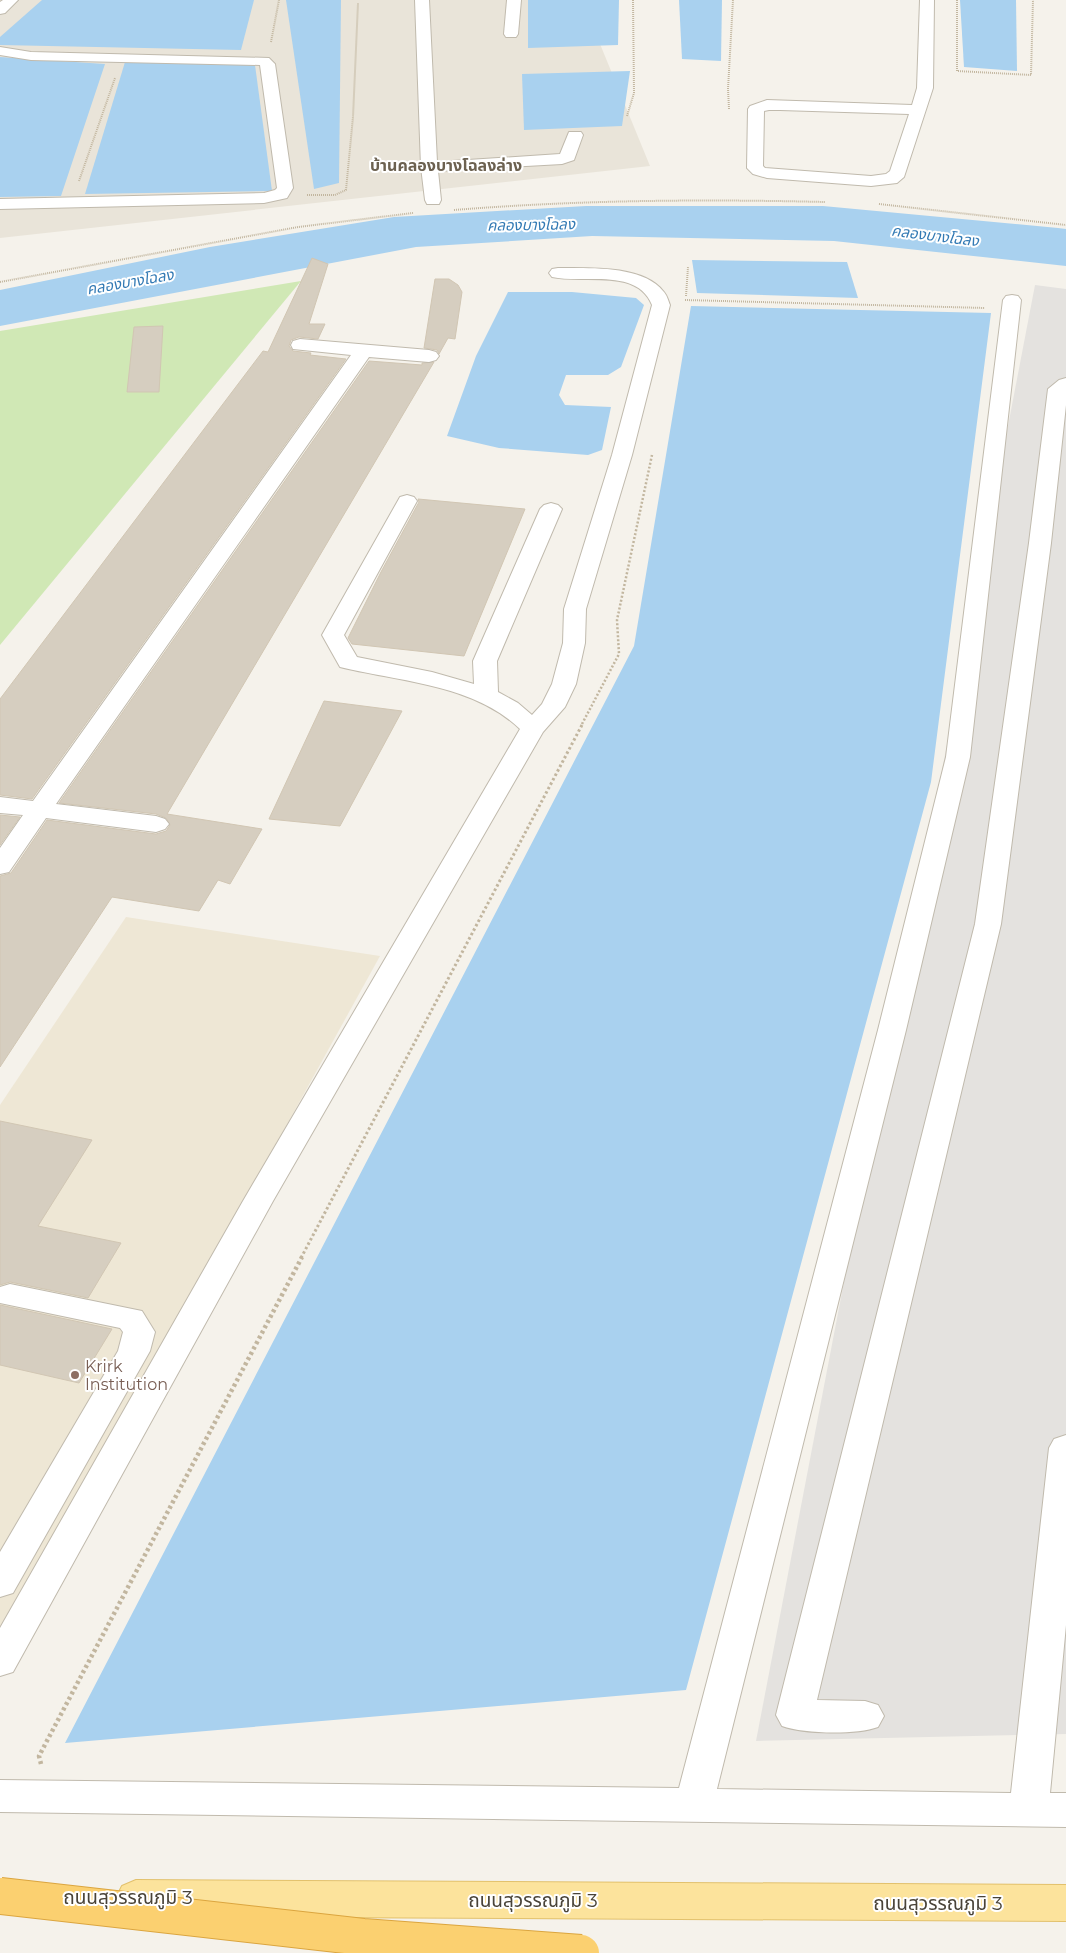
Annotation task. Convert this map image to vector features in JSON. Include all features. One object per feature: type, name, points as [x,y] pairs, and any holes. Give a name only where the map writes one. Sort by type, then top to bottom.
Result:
[{"type":"highway","points":[[0,1896],[177,1918],[360,1936],[581,1953]]},
{"type":"main road","name":"ถนนสุวรรณภูมิ 3","points":[[0,1896],[1066,1903]]},
{"type":"street","points":[[0,10],[11,0]]},
{"type":"street","points":[[422,0],[429,167],[433,200]]},
{"type":"street","points":[[510,34],[514,0]]},
{"type":"street","points":[[918,110],[767,105],[756,109],[755,168],[759,172],[767,174],[871,181],[891,179],[898,173],[925,88],[927,0]]},
{"type":"street","points":[[0,51],[25,56],[252,60],[264,62],[267,64],[285,188],[281,194],[264,198],[0,204]]},
{"type":"street","points":[[429,167],[562,159],[568,157],[575,135]]},
{"type":"street","points":[[0,1661],[258,1201],[533,728],[553,707],[564,684],[574,643],[575,609],[622,454],[661,305],[655,290],[647,284],[635,280],[618,276],[558,274]]},
{"type":"street","points":[[694,1805],[892,1030],[958,758],[1002,304]]},
{"type":"street","points":[[300,345],[429,356]]},
{"type":"street","points":[[0,866],[363,351]]},
{"type":"street","points":[[865,1716],[795,1715],[988,924],[1040,543],[1058,389],[1066,384]]},
{"type":"street","points":[[407,501],[333,635],[348,662],[461,688],[486,696],[511,708],[533,728]]},
{"type":"street","points":[[486,696],[485,661],[551,509]]},
{"type":"street","points":[[0,805],[156,824]]},
{"type":"street","points":[[0,1583],[134,1351],[139,1332],[131,1319],[10,1295]]},
{"type":"street","points":[[0,1796],[1048,1810],[1066,1448]]},
{"type":"path","points":[[267,64],[279,0]]},
{"type":"path","points":[[627,116],[634,93],[632,0]]},
{"type":"path","points":[[730,116],[728,89],[733,0]]},
{"type":"path","points":[[957,0],[957,71],[1031,75],[1033,0]]},
{"type":"path","points":[[281,194],[335,195],[346,190],[353,117],[358,3]]},
{"type":"path","points":[[71,203],[123,57]]},
{"type":"path","points":[[449,210],[561,203],[740,200],[834,202]]},
{"type":"path","points":[[876,204],[1066,225]]},
{"type":"path","points":[[0,282],[298,227],[413,213]]},
{"type":"path","points":[[684,308],[688,267]]},
{"type":"path","points":[[686,299],[1002,304]]},
{"type":"path","points":[[47,1797],[39,1756],[619,654],[617,620],[652,454]]},
{"type":"shaded area","points":[[0,0],[582,0],[650,166],[0,238]]},
{"type":"shaded area","points":[[1035,285],[1066,289],[1066,1734],[756,1741]]},
{"type":"shaded area","name":"Krirk Institution","points":[[126,917],[380,956],[0,1644],[0,1105]]},
{"type":"green space","points":[[301,281],[0,645],[0,331]]},
{"type":"water","points":[[42,0],[254,0],[241,50],[0,45],[0,37]]},
{"type":"water","points":[[286,0],[341,0],[339,183],[314,189]]},
{"type":"water","points":[[528,0],[619,0],[618,45],[528,48]]},
{"type":"water","points":[[679,0],[722,0],[721,61],[682,59]]},
{"type":"water","points":[[960,0],[1016,0],[1017,71],[964,67]]},
{"type":"water","points":[[0,57],[105,64],[61,196],[0,197]]},
{"type":"water","points":[[125,62],[255,65],[272,191],[85,194]]},
{"type":"water","points":[[630,71],[622,126],[524,130],[522,74]]},
{"type":"water","name":"คลองบางโฉลง","points":[[586,206],[823,206],[1066,229],[1066,266],[834,241],[592,236],[416,247],[0,326],[0,290],[210,247],[394,217]]},
{"type":"water","points":[[692,260],[847,262],[858,298],[697,293]]},
{"type":"water","points":[[508,292],[572,292],[636,298],[644,305],[621,367],[608,375],[566,375],[559,395],[565,405],[611,407],[602,450],[588,455],[499,448],[447,436],[476,356]]},
{"type":"water","points":[[691,306],[991,313],[931,782],[686,1690],[65,1743],[634,646]]},
{"type":"building","points":[[312,258],[328,264],[309,324],[325,324],[318,339],[299,337],[291,340],[289,346],[293,351],[311,353],[310,355],[346,359],[32,799],[0,795],[0,699],[263,351],[268,352]]},
{"type":"building","points":[[435,279],[449,279],[458,285],[462,292],[455,339],[448,338],[439,354],[437,350],[424,348]]},
{"type":"building","points":[[163,326],[159,392],[127,392],[134,327]]},
{"type":"building","points":[[369,361],[422,365],[422,363],[434,362],[167,814],[262,829],[230,884],[218,880],[199,911],[112,897],[0,1067],[0,876],[11,873],[47,820],[156,834],[166,831],[170,825],[166,818],[156,814],[59,803]]},
{"type":"building","points":[[418,499],[525,509],[464,656],[352,644],[348,638],[419,502]]},
{"type":"building","points":[[324,701],[402,711],[340,826],[269,819]]},
{"type":"building","points":[[0,815],[20,817],[0,845]]},
{"type":"building","points":[[0,1121],[92,1140],[38,1226],[121,1243],[88,1298],[10,1282],[0,1285]]},
{"type":"building","name":"Krirk Institution","points":[[0,1305],[112,1329],[79,1383],[0,1365]]},
{"type":"place","name":"Krirk Institution","points":[[75,1375]]},
{"type":"district","name":"บ้านคลองบางโฉลงล่าง","points":[[446,165]]}]
